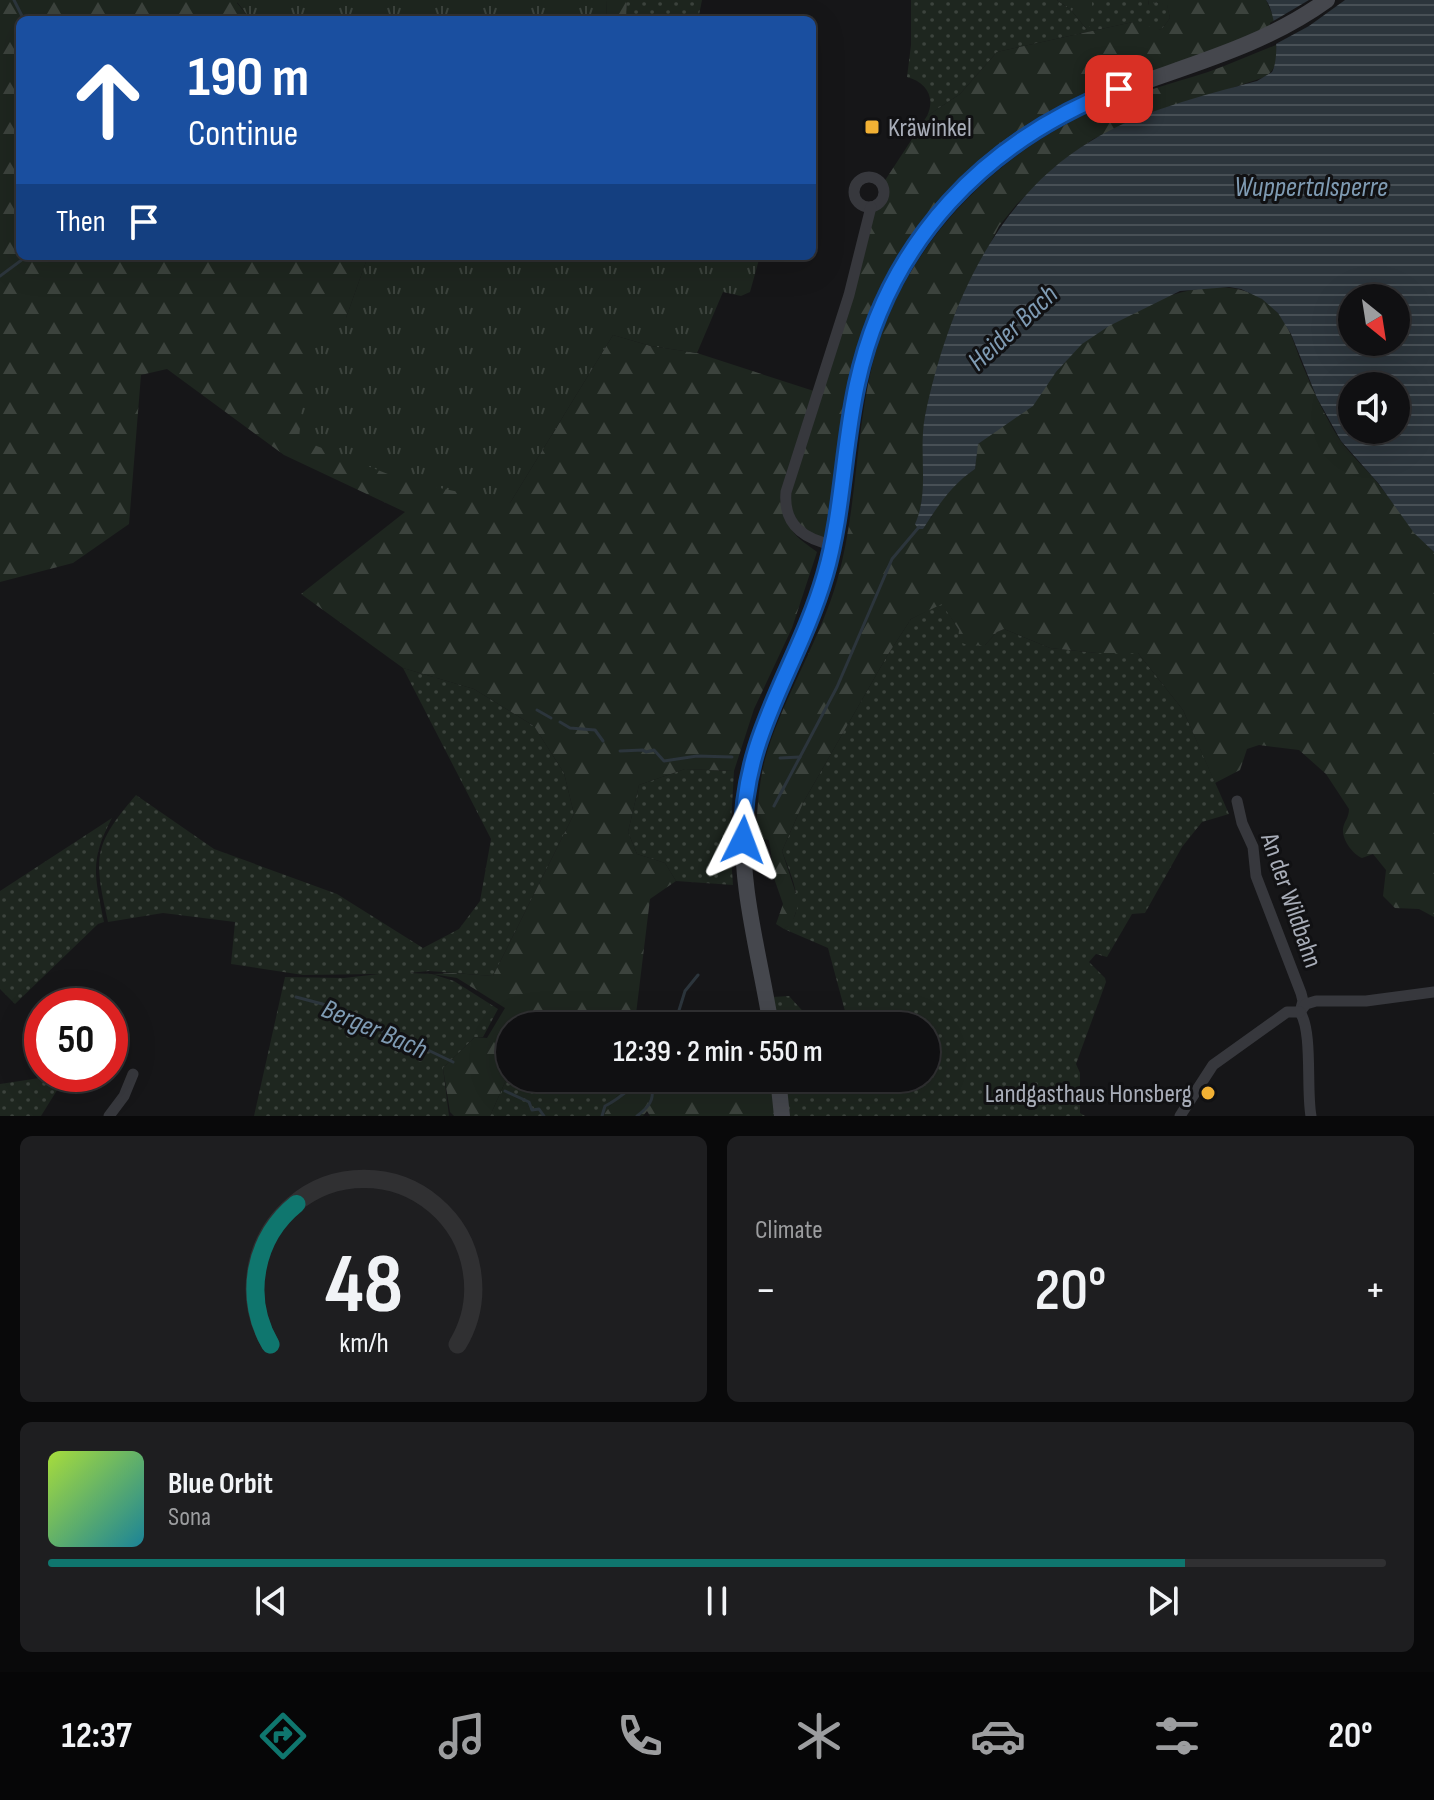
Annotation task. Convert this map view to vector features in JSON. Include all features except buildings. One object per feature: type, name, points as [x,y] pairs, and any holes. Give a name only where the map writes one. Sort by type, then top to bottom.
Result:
[{"type":"main road","points":[[769,1012],[746,881],[743,824],[746,790],[761,730],[818,597],[833,545],[852,410],[869,340],[900,270],[936,218],[991,161],[1061,114],[1119,89],[1235,51],[1273,33],[1327,0]]},
{"type":"main road","points":[[779,1092],[782,1116]]},
{"type":"street","points":[[833,545],[807,538],[799,531],[787,509],[786,492],[846,307],[871,207]]},
{"type":"street","name":"An der Wildbahn","points":[[1237,801],[1242,823],[1253,847],[1256,876],[1303,1001],[1300,1012],[1305,1019],[1311,1116]]},
{"type":"street","points":[[1180,1116],[1213,1065],[1287,1012],[1300,1012],[1306,1004],[1316,1001],[1366,1001],[1434,992]]},
{"type":"street","points":[[109,1116],[124,1096],[133,1074]]},
{"type":"green space","points":[[0,0],[240,0],[237,3],[248,16],[16,16],[16,260],[367,260],[346,318],[510,503],[613,335],[651,346],[697,353],[817,392],[788,475],[786,509],[792,530],[817,552],[792,628],[754,709],[734,771],[685,769],[639,785],[628,832],[637,854],[665,863],[676,881],[650,899],[636,1012],[503,1012],[505,1008],[457,978],[432,974],[493,976],[574,814],[564,773],[534,726],[474,689],[403,668],[301,594],[405,512],[284,455],[167,369],[141,375],[129,524],[73,563],[0,582]]},
{"type":"green space","points":[[607,0],[627,0],[626,16],[606,16]]},
{"type":"green space","points":[[607,0],[606,16],[248,16],[237,2]]},
{"type":"green space","points":[[627,0],[702,0],[699,16],[626,16]]},
{"type":"green space","points":[[911,0],[1057,0],[1071,10],[1087,30],[1092,0],[1149,0],[1148,5],[1156,2],[1167,4],[1170,18],[1162,29],[1154,31],[1133,22],[997,52],[960,94],[927,116],[930,109],[928,91],[907,77]]},
{"type":"green space","points":[[1057,0],[1092,0],[1088,31],[1071,10]]},
{"type":"green space","points":[[1149,0],[1266,0],[1274,18],[1273,33],[1061,114],[950,201],[874,325],[833,545],[811,540],[786,504],[871,207],[881,200],[882,185],[927,116],[960,94],[997,52],[1133,22],[1146,24],[1154,30],[1162,29],[1170,18],[1167,5],[1156,2],[1148,6]]},
{"type":"green space","points":[[1276,45],[1276,63],[1265,77],[1147,116],[1093,139],[1056,166],[999,226],[957,309],[940,359],[925,416],[920,512],[931,518],[949,490],[975,469],[977,445],[1039,389],[1082,343],[1102,328],[1155,301],[1212,287],[1240,290],[1264,300],[1286,325],[1315,393],[1338,437],[1338,444],[1343,444],[1434,552],[1434,917],[1419,909],[1395,908],[1383,896],[1386,870],[1373,854],[1362,858],[1349,846],[1343,829],[1349,809],[1326,774],[1299,750],[1259,745],[1247,749],[1240,770],[1215,783],[1183,710],[1138,653],[1050,648],[1004,629],[985,645],[969,646],[958,641],[959,630],[942,604],[911,619],[804,801],[782,851],[799,903],[792,923],[784,929],[776,924],[783,904],[775,881],[769,840],[756,838],[762,770],[776,728],[822,624],[837,581],[849,528],[872,366],[885,325],[903,286],[925,249],[952,216],[1015,157],[1088,113]]},
{"type":"green space","points":[[367,260],[759,260],[750,292],[741,296],[723,292],[697,353],[651,346],[613,335],[510,503],[403,480],[299,439],[310,319],[346,318]]},
{"type":"green space","points":[[942,603],[959,630],[985,645],[1004,629],[1050,648],[1138,653],[1183,710],[1229,814],[1202,822],[1182,847],[1145,913],[1132,914],[1107,957],[1096,954],[1089,962],[1106,982],[1076,1064],[1080,1073],[1080,1113],[1085,1116],[788,1116],[786,1092],[940,1092],[940,1012],[845,1012],[828,948],[784,929],[792,921],[797,902],[782,851],[804,801],[911,619]]},
{"type":"green space","points":[[403,668],[474,689],[534,726],[564,773],[574,814],[493,976],[429,971],[409,973],[432,974],[454,981],[498,1009],[483,1037],[475,1037],[443,1068],[449,1116],[254,1116],[285,977],[344,978],[379,974],[303,975],[231,964],[235,922],[163,913],[108,922],[100,882],[100,854],[104,841],[136,795],[214,849],[337,894],[423,948],[459,929],[480,901],[491,839]]},
{"type":"green space","points":[[685,769],[734,771],[730,841],[733,885],[676,881],[665,863],[637,854],[628,832],[639,785]]},
{"type":"green space","points":[[112,818],[100,846],[96,869],[104,922],[98,924],[32,988],[24,988],[24,995],[15,1004],[0,989],[0,891]]},
{"type":"green space","points":[[789,996],[804,1012],[775,1012],[772,997]]},
{"type":"green space","points":[[496,1023],[496,1092],[501,1092],[490,1116],[454,1116],[450,1112],[443,1068],[475,1037],[487,1038]]},
{"type":"green space","points":[[24,1080],[24,1092],[56,1092],[41,1116],[0,1116],[0,1084]]},
{"type":"green space","points":[[501,1092],[620,1092],[603,1116],[490,1116]]},
{"type":"green space","points":[[620,1092],[773,1092],[775,1116],[650,1116],[647,1111],[643,1116],[603,1116]]},
{"type":"water","name":"Wuppertalsperre","points":[[1266,0],[1434,0],[1434,552],[1414,533],[1379,484],[1344,444],[1410,444],[1410,372],[1338,372],[1338,436],[1317,398],[1291,334],[1278,313],[1262,299],[1229,287],[1180,291],[1109,326],[1082,344],[1056,372],[1033,406],[978,444],[975,469],[952,489],[923,529],[918,529],[915,524],[922,498],[923,430],[935,376],[962,297],[1002,225],[1028,193],[1057,165],[1110,130],[1150,113],[1257,81],[1272,72],[1276,47],[1274,25]]},
{"type":"pier","points":[[1309,0],[1345,0],[1309,26],[1272,46],[1270,23]]},
{"type":"waterway","points":[[14,0],[22,16]]},
{"type":"waterway","points":[[0,276],[22,260]]},
{"type":"waterway","name":"Heider Bach","points":[[774,806],[837,687],[892,559],[919,527]]},
{"type":"waterway","points":[[537,710],[551,718]]},
{"type":"waterway","points":[[560,722],[570,728],[595,730],[603,741]]},
{"type":"waterway","points":[[620,751],[654,750],[664,761],[697,756],[732,757]]},
{"type":"waterway","points":[[780,758],[800,757]]},
{"type":"waterway","points":[[678,1012],[685,991],[698,975]]},
{"type":"waterway","name":"Berger Bach","points":[[296,997],[345,1010],[389,1035],[453,1062]]},
{"type":"waterway","name":"Berger Bach","points":[[507,1092],[529,1102],[532,1110],[539,1109],[544,1116]]},
{"type":"waterway","name":"Berger Bach","points":[[602,1116],[605,1106],[626,1092]]},
{"type":"waterway","points":[[637,1116],[651,1100],[652,1092]]},
{"type":"place","name":"Kräwinkel","points":[[872,127]]},
{"type":"place","name":"Landgasthaus Honsberg","points":[[1208,1093]]},
{"type":"route","points":[[743,840],[746,790],[754,750],[824,577],[837,528],[857,383],[869,340],[891,287],[921,236],[962,188],[991,161],[1061,114],[1119,89]]}]
